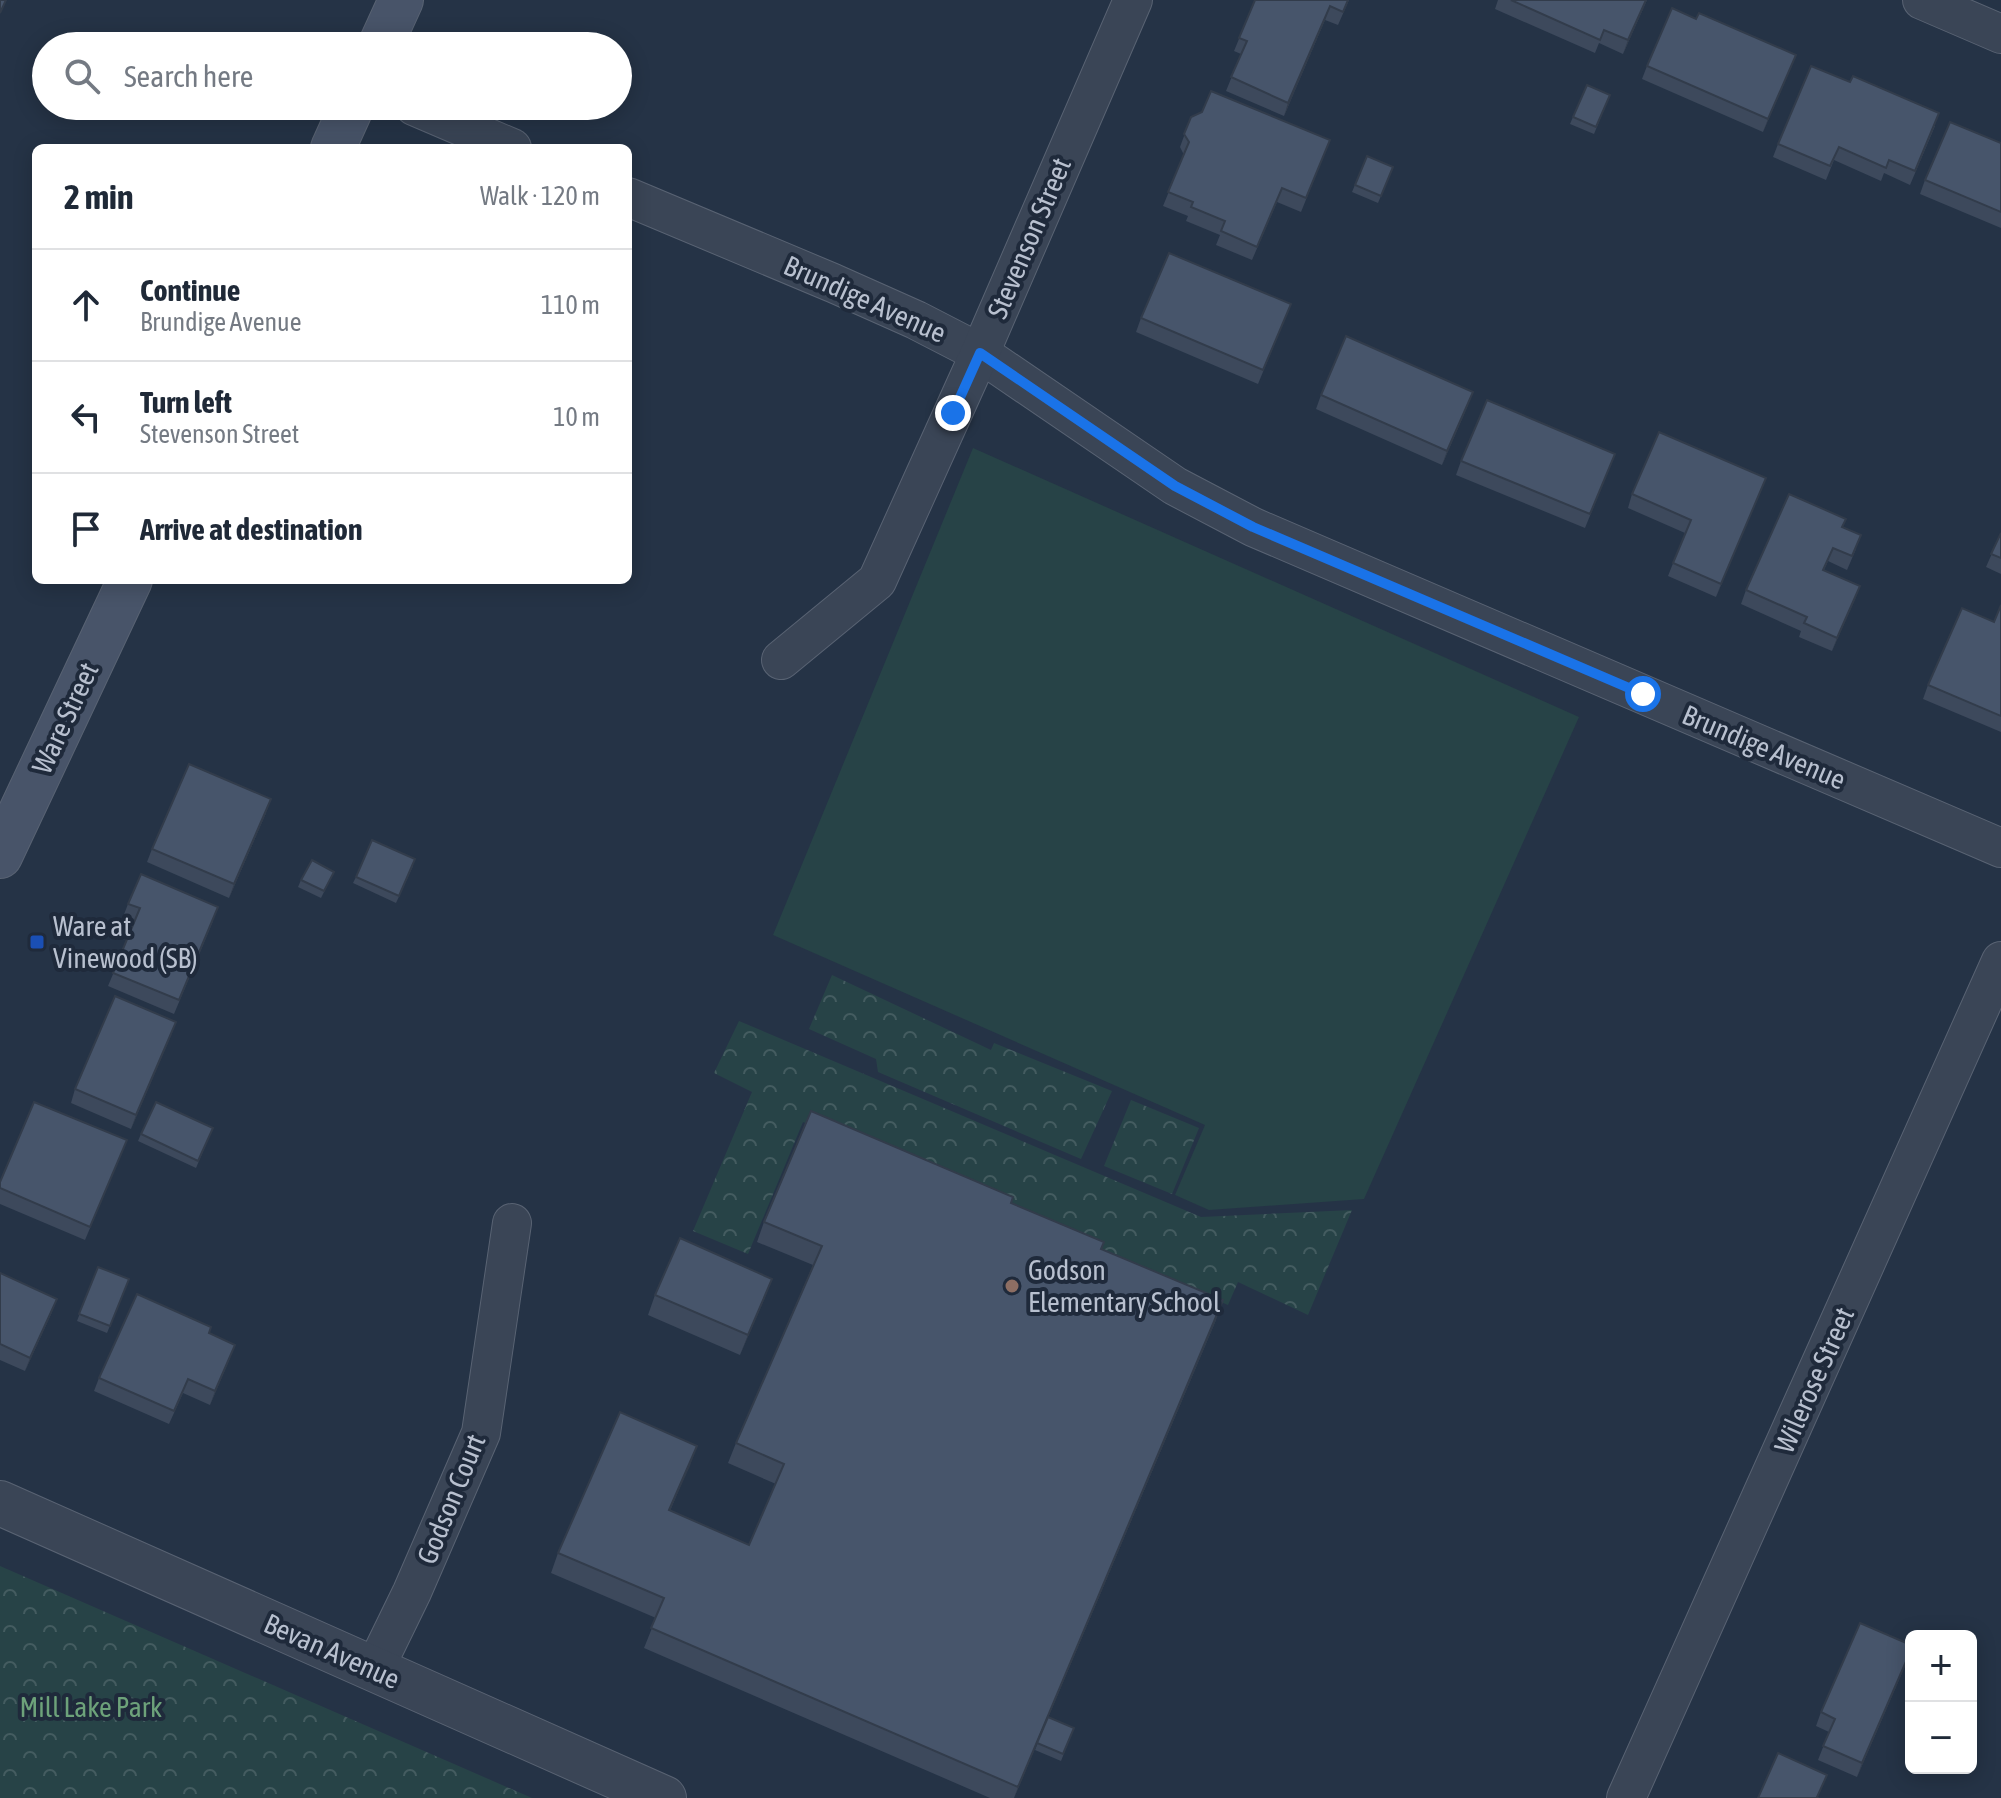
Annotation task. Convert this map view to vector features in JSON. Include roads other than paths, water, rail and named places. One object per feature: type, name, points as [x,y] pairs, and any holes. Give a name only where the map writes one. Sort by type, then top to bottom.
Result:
[{"type":"main road","points":[[386,32],[401,0]]},
{"type":"main road","points":[[335,144],[346,120]]},
{"type":"main road","name":"Ware Street","points":[[0,856],[128,584]]},
{"type":"street","name":"Stevenson Street","points":[[781,660],[877,581],[1133,0]]},
{"type":"street","points":[[1922,0],[2001,34]]},
{"type":"street","points":[[447,120],[503,144]]},
{"type":"street","name":"Brundige Avenue","points":[[632,199],[833,283],[980,353],[1175,486],[1253,527],[2001,848]]},
{"type":"street","name":"Wilerose Street","points":[[1626,1798],[2001,961]]},
{"type":"street","name":"Godson Court","points":[[374,1670],[412,1592],[481,1433],[512,1223]]},
{"type":"street","name":"Bevan Avenue","points":[[0,1503],[664,1798]]},
{"type":"place","name":"Ware at Vinewood (SB)","points":[[37,942]]},
{"type":"place","name":"Godson Elementary School","points":[[1012,1286]]},
{"type":"park label","name":"Mill Lake Park","points":[[91,1707]]}]
